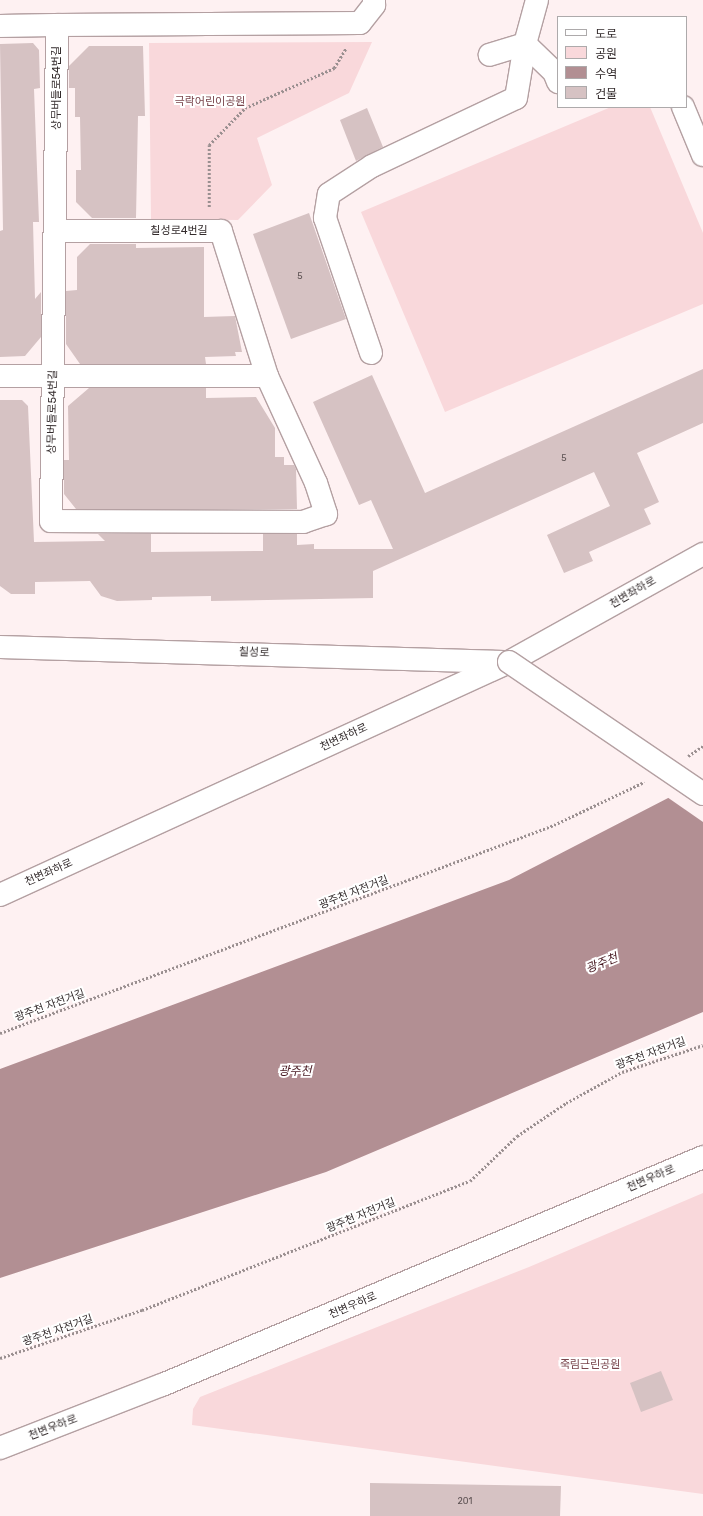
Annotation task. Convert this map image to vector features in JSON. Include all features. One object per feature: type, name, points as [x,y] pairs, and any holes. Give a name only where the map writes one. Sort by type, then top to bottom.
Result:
[{"type":"street","points":[[0,26],[360,23],[374,5],[374,0]]},
{"type":"street","points":[[372,353],[325,218],[329,194],[372,166],[516,98],[525,44],[538,0]]},
{"type":"street","name":"상무버들로54번길","points":[[57,25],[57,232],[51,521],[303,522],[326,514]]},
{"type":"street","points":[[490,55],[525,44]]},
{"type":"street","points":[[525,44],[554,72],[557,80]]},
{"type":"street","points":[[683,108],[703,155]]},
{"type":"street","name":"칠성로4번길","points":[[57,232],[221,231],[267,376],[316,483],[326,514]]},
{"type":"street","points":[[0,376],[54,378],[267,376]]},
{"type":"street","name":"천변좌하로","points":[[679,566],[703,542]]},
{"type":"street","name":"천변좌하로","points":[[5,890],[509,662],[634,594],[679,566],[703,554]]},
{"type":"street","name":"칠성로","points":[[0,647],[509,662]]},
{"type":"street","points":[[509,662],[703,794]]},
{"type":"street","name":"천변우하로","points":[[0,1448],[162,1385],[703,1157]]},
{"type":"path","points":[[221,231],[209,223],[209,145],[245,108],[334,68],[360,23]]},
{"type":"path","points":[[683,759],[703,746]]},
{"type":"path","name":"광주천 자전거길","points":[[0,1033],[554,825],[649,780]]},
{"type":"path","name":"광주천 자전거길","points":[[0,1358],[142,1310],[470,1181],[517,1136],[566,1103],[622,1072],[703,1045]]},
{"type":"green space","name":"극락어린이공원","points":[[372,42],[349,93],[257,138],[272,185],[238,220],[151,219],[149,43]]},
{"type":"green space","points":[[609,108],[650,108],[703,233],[703,304],[445,412],[361,212]]},
{"type":"green space","name":"죽림근린공원","points":[[703,1193],[703,1494],[192,1425],[193,1409],[200,1397],[529,1267]]},
{"type":"water","name":"광주천","points":[[703,780],[703,1012],[326,1172],[0,1278],[0,1069],[509,880]]},
{"type":"pier","points":[[703,778],[703,822],[667,797]]},
{"type":"building","points":[[33,43],[39,50],[40,88],[34,89],[39,222],[33,222],[35,299],[41,292],[41,337],[25,356],[0,357],[0,231],[3,230],[0,44]]},
{"type":"building","points":[[89,46],[143,46],[145,116],[138,116],[136,218],[92,218],[76,202],[76,170],[81,170],[80,117],[75,117],[75,88],[69,88],[69,66]]},
{"type":"building","points":[[367,108],[383,147],[356,161],[340,120]]},
{"type":"building","points":[[309,213],[346,319],[291,339],[253,234]]},
{"type":"building","points":[[90,244],[136,244],[136,248],[204,247],[204,317],[235,316],[242,352],[235,352],[236,356],[205,357],[206,364],[80,364],[66,344],[66,291],[77,290],[77,257]]},
{"type":"building","points":[[703,369],[703,423],[637,453],[659,502],[644,509],[651,524],[589,552],[593,561],[564,573],[547,535],[610,506],[594,472],[373,571],[373,598],[211,601],[211,596],[152,597],[152,600],[117,601],[101,596],[90,581],[35,582],[35,594],[11,594],[0,586],[0,400],[22,400],[28,406],[34,542],[105,541],[98,534],[151,534],[151,552],[263,551],[263,534],[297,534],[297,545],[314,544],[314,549],[393,549],[371,500],[359,505],[313,402],[372,375],[425,493]]},
{"type":"building","points":[[89,388],[206,388],[206,398],[256,397],[275,428],[275,457],[284,457],[284,465],[294,465],[296,469],[297,509],[76,509],[64,494],[64,460],[69,460],[68,406]]},
{"type":"building","points":[[661,1371],[673,1400],[641,1412],[630,1383]]},
{"type":"building","points":[[370,1483],[561,1486],[560,1516],[370,1516]]}]
